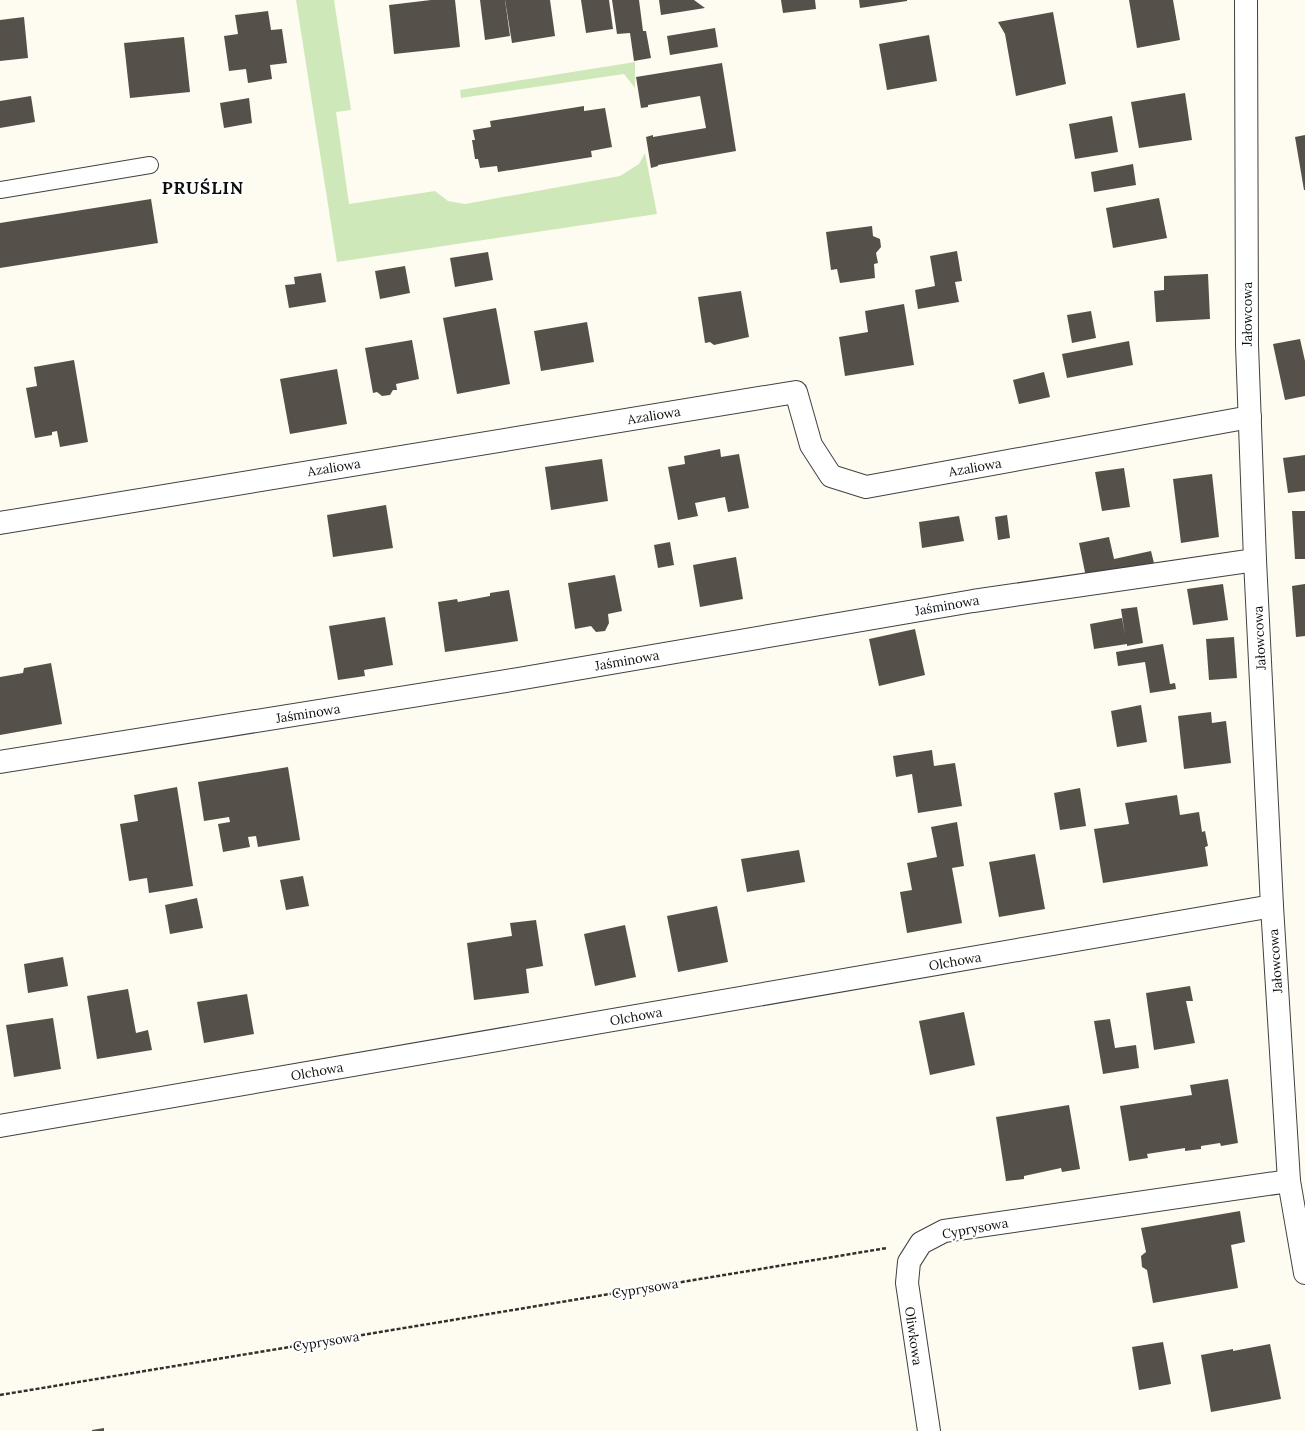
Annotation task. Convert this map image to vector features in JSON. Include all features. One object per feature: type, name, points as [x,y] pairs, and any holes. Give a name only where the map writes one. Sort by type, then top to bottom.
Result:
[{"type":"street","name":"Jałowcowa","points":[[1246,0],[1247,346],[1255,560],[1272,906],[1289,1181],[1305,1273]]},
{"type":"street","name":"Azaliowa","points":[[0,523],[796,392],[811,445],[831,476],[866,487],[1250,417]]},
{"type":"street","name":"Jaśminowa","points":[[0,762],[510,681],[973,601],[1255,560]]},
{"type":"street","name":"Olchowa","points":[[0,1126],[1272,906]]},
{"type":"street","name":"Cyprysowa","points":[[921,1243],[944,1231],[1289,1181]]},
{"type":"street","name":"Oliwkowa","points":[[921,1243],[909,1262],[907,1283],[929,1431]]},
{"type":"lane","points":[[0,190],[150,164]]},
{"type":"path","name":"Cyprysowa","points":[[0,1395],[921,1243]]},
{"type":"green space","points":[[296,0],[334,0],[351,110],[336,112],[349,204],[435,191],[448,201],[465,204],[620,176],[639,164],[645,153],[657,214],[337,262]]},
{"type":"green space","points":[[635,62],[635,88],[624,74],[461,98],[460,90]]},
{"type":"building","points":[[431,0],[455,0],[460,47],[394,54],[389,5]]},
{"type":"building","points":[[480,0],[505,0],[510,36],[485,40]]},
{"type":"building","points":[[505,0],[550,0],[555,36],[512,43]]},
{"type":"building","points":[[581,0],[609,0],[613,29],[586,33]]},
{"type":"building","points":[[612,0],[639,0],[643,31],[646,31],[651,58],[634,61],[630,33],[617,34]]},
{"type":"building","points":[[659,0],[694,0],[705,8],[661,15]]},
{"type":"building","points":[[781,0],[815,0],[816,9],[783,13]]},
{"type":"building","points":[[859,0],[907,0],[907,1],[860,8]]},
{"type":"building","points":[[1129,0],[1173,0],[1180,40],[1137,48]]},
{"type":"building","points":[[268,11],[271,30],[282,29],[287,63],[270,65],[272,79],[248,83],[246,69],[229,71],[224,36],[238,34],[235,15]]},
{"type":"building","points":[[1053,12],[1066,84],[1016,96],[1005,34],[998,22]]},
{"type":"building","points":[[24,17],[28,58],[0,61],[0,20]]},
{"type":"building","points":[[715,28],[718,47],[670,55],[667,36]]},
{"type":"building","points":[[929,35],[937,81],[887,90],[879,44]]},
{"type":"building","points":[[184,37],[190,92],[130,98],[124,43]]},
{"type":"building","points":[[722,63],[736,151],[658,165],[651,168],[646,137],[706,128],[700,96],[648,105],[648,107],[641,108],[636,77]]},
{"type":"building","points":[[1185,93],[1192,140],[1139,148],[1131,102]]},
{"type":"building","points":[[31,96],[35,122],[0,128],[0,101]]},
{"type":"building","points":[[249,98],[252,123],[224,128],[220,103]]},
{"type":"building","points":[[584,106],[584,111],[605,108],[612,147],[591,151],[592,157],[498,172],[497,166],[480,168],[478,159],[475,159],[472,140],[475,140],[473,130],[491,127],[490,121]]},
{"type":"building","points":[[1112,116],[1118,152],[1075,159],[1069,124]]},
{"type":"building","points":[[1305,135],[1305,190],[1304,190],[1295,137]]},
{"type":"building","points":[[1133,164],[1136,185],[1094,192],[1091,172]]},
{"type":"building","points":[[1159,198],[1167,238],[1113,248],[1106,208]]},
{"type":"building","points":[[151,199],[158,243],[0,268],[0,223]]},
{"type":"building","points":[[872,226],[873,236],[880,239],[881,247],[876,253],[878,263],[874,264],[875,278],[840,283],[837,269],[831,270],[826,232]]},
{"type":"building","points":[[957,251],[962,281],[955,282],[959,302],[918,309],[915,290],[935,286],[930,256]]},
{"type":"building","points":[[488,252],[493,280],[455,287],[450,258]]},
{"type":"building","points":[[405,266],[410,293],[380,299],[375,271]]},
{"type":"building","points":[[321,273],[326,302],[289,308],[285,285],[295,284],[294,277]]},
{"type":"building","points":[[1208,274],[1210,319],[1156,322],[1154,291],[1164,290],[1164,276]]},
{"type":"building","points":[[741,291],[749,337],[714,345],[710,342],[705,343],[698,297]]},
{"type":"building","points":[[904,304],[914,365],[845,376],[839,337],[868,332],[865,311]]},
{"type":"building","points":[[496,308],[510,384],[457,394],[443,318]]},
{"type":"building","points":[[1091,311],[1096,338],[1072,343],[1067,315]]},
{"type":"building","points":[[587,322],[594,362],[541,371],[534,331]]},
{"type":"building","points":[[1300,339],[1305,361],[1305,396],[1285,400],[1273,344]]},
{"type":"building","points":[[412,340],[419,379],[396,384],[397,390],[393,390],[390,395],[382,396],[377,392],[373,393],[365,348]]},
{"type":"building","points":[[1129,341],[1133,365],[1067,378],[1062,354]]},
{"type":"building","points":[[74,360],[88,442],[60,447],[57,431],[52,432],[52,435],[35,438],[26,388],[37,386],[34,367]]},
{"type":"building","points":[[337,369],[347,424],[290,434],[280,379]]},
{"type":"building","points":[[1044,372],[1050,397],[1019,404],[1013,380]]},
{"type":"building","points":[[720,449],[721,457],[739,454],[749,508],[728,512],[725,497],[695,503],[698,516],[678,520],[668,467],[685,464],[684,456]]},
{"type":"building","points":[[1305,455],[1305,491],[1288,493],[1283,458]]},
{"type":"building","points":[[602,459],[608,501],[551,510],[545,467]]},
{"type":"building","points":[[1124,468],[1130,507],[1102,511],[1095,472]]},
{"type":"building","points":[[1212,474],[1219,537],[1181,543],[1173,479]]},
{"type":"building","points":[[386,505],[393,548],[333,557],[327,515]]},
{"type":"building","points":[[1292,511],[1305,511],[1305,559],[1295,559]]},
{"type":"building","points":[[1007,515],[1010,538],[998,540],[995,517]]},
{"type":"building","points":[[959,516],[964,541],[922,548],[919,522]]},
{"type":"building","points":[[1109,537],[1114,559],[1151,551],[1155,567],[1087,582],[1079,543]]},
{"type":"building","points":[[670,542],[674,565],[658,568],[654,545]]},
{"type":"building","points":[[736,557],[743,599],[700,607],[693,565]]},
{"type":"building","points":[[615,575],[622,611],[608,614],[609,623],[605,631],[596,632],[591,626],[575,629],[568,583]]},
{"type":"building","points":[[1223,584],[1228,620],[1193,625],[1187,589]]},
{"type":"building","points":[[1305,584],[1305,636],[1296,637],[1292,586]]},
{"type":"building","points":[[509,590],[518,641],[445,652],[438,602],[457,599],[458,602],[490,596],[490,593]]},
{"type":"building","points":[[1137,607],[1143,643],[1094,649],[1090,624],[1122,618],[1125,635],[1121,609]]},
{"type":"building","points":[[385,617],[393,665],[364,670],[365,676],[338,680],[329,626]]},
{"type":"building","points":[[915,629],[925,675],[879,686],[869,639]]},
{"type":"building","points":[[1234,637],[1237,678],[1209,680],[1206,639]]},
{"type":"building","points":[[1163,644],[1170,684],[1175,683],[1176,689],[1150,693],[1145,662],[1118,666],[1116,652]]},
{"type":"building","points":[[51,663],[62,724],[0,735],[0,677],[23,673],[24,668]]},
{"type":"building","points":[[1141,705],[1147,742],[1117,747],[1111,711]]},
{"type":"building","points":[[1211,712],[1212,723],[1226,721],[1231,763],[1184,769],[1178,716]]},
{"type":"building","points":[[932,750],[934,766],[955,763],[962,806],[918,813],[912,774],[896,777],[893,756]]},
{"type":"building","points":[[288,767],[300,840],[258,847],[256,836],[248,837],[250,847],[223,852],[218,824],[230,822],[229,817],[204,821],[198,782]]},
{"type":"building","points":[[177,787],[193,886],[149,893],[147,878],[129,881],[120,824],[138,821],[134,795]]},
{"type":"building","points":[[1080,788],[1086,826],[1060,830],[1054,793]]},
{"type":"building","points":[[1177,795],[1180,815],[1199,812],[1202,832],[1205,831],[1208,846],[1205,847],[1208,866],[1103,883],[1094,829],[1129,824],[1125,803]]},
{"type":"building","points":[[957,822],[964,866],[952,868],[962,923],[907,933],[900,892],[912,890],[907,863],[937,857],[931,827]]},
{"type":"building","points":[[799,850],[805,882],[747,892],[741,859]]},
{"type":"building","points":[[1035,854],[1045,909],[999,917],[989,862]]},
{"type":"building","points":[[303,876],[309,906],[286,910],[280,880]]},
{"type":"building","points":[[197,898],[203,928],[170,934],[165,905]]},
{"type":"building","points":[[717,906],[728,962],[678,972],[667,916]]},
{"type":"building","points":[[536,920],[543,966],[526,969],[529,993],[474,1000],[467,943],[512,936],[510,923]]},
{"type":"building","points":[[625,925],[636,977],[595,986],[584,934]]},
{"type":"building","points":[[63,957],[68,986],[28,993],[24,964]]},
{"type":"building","points":[[1190,986],[1193,1001],[1186,1001],[1195,1043],[1154,1050],[1146,993]]},
{"type":"building","points":[[128,989],[136,1033],[148,1030],[152,1050],[97,1059],[87,996]]},
{"type":"building","points":[[247,994],[254,1034],[204,1043],[197,1002]]},
{"type":"building","points":[[964,1012],[975,1065],[930,1075],[919,1021]]},
{"type":"building","points":[[53,1018],[61,1069],[14,1077],[6,1025]]},
{"type":"building","points":[[1110,1019],[1115,1048],[1136,1045],[1139,1068],[1103,1074],[1094,1021]]},
{"type":"building","points":[[1228,1079],[1238,1143],[1221,1146],[1220,1143],[1201,1146],[1201,1149],[1185,1151],[1185,1148],[1147,1154],[1148,1158],[1129,1161],[1120,1106],[1192,1095],[1190,1085]]},
{"type":"building","points":[[1069,1105],[1080,1169],[1062,1172],[1061,1168],[1024,1176],[1024,1179],[1006,1181],[996,1117]]},
{"type":"building","points":[[1240,1211],[1245,1242],[1231,1245],[1238,1288],[1153,1303],[1147,1270],[1142,1267],[1141,1256],[1146,1252],[1141,1228]]},
{"type":"building","points":[[1163,1342],[1171,1384],[1139,1390],[1132,1347]]},
{"type":"building","points":[[1270,1344],[1281,1399],[1211,1412],[1201,1355]]},
{"type":"building","points":[[104,1428],[104,1431],[92,1431],[92,1430]]},
{"type":"district","name":"PRUŚLIN","points":[[203,188]]}]
